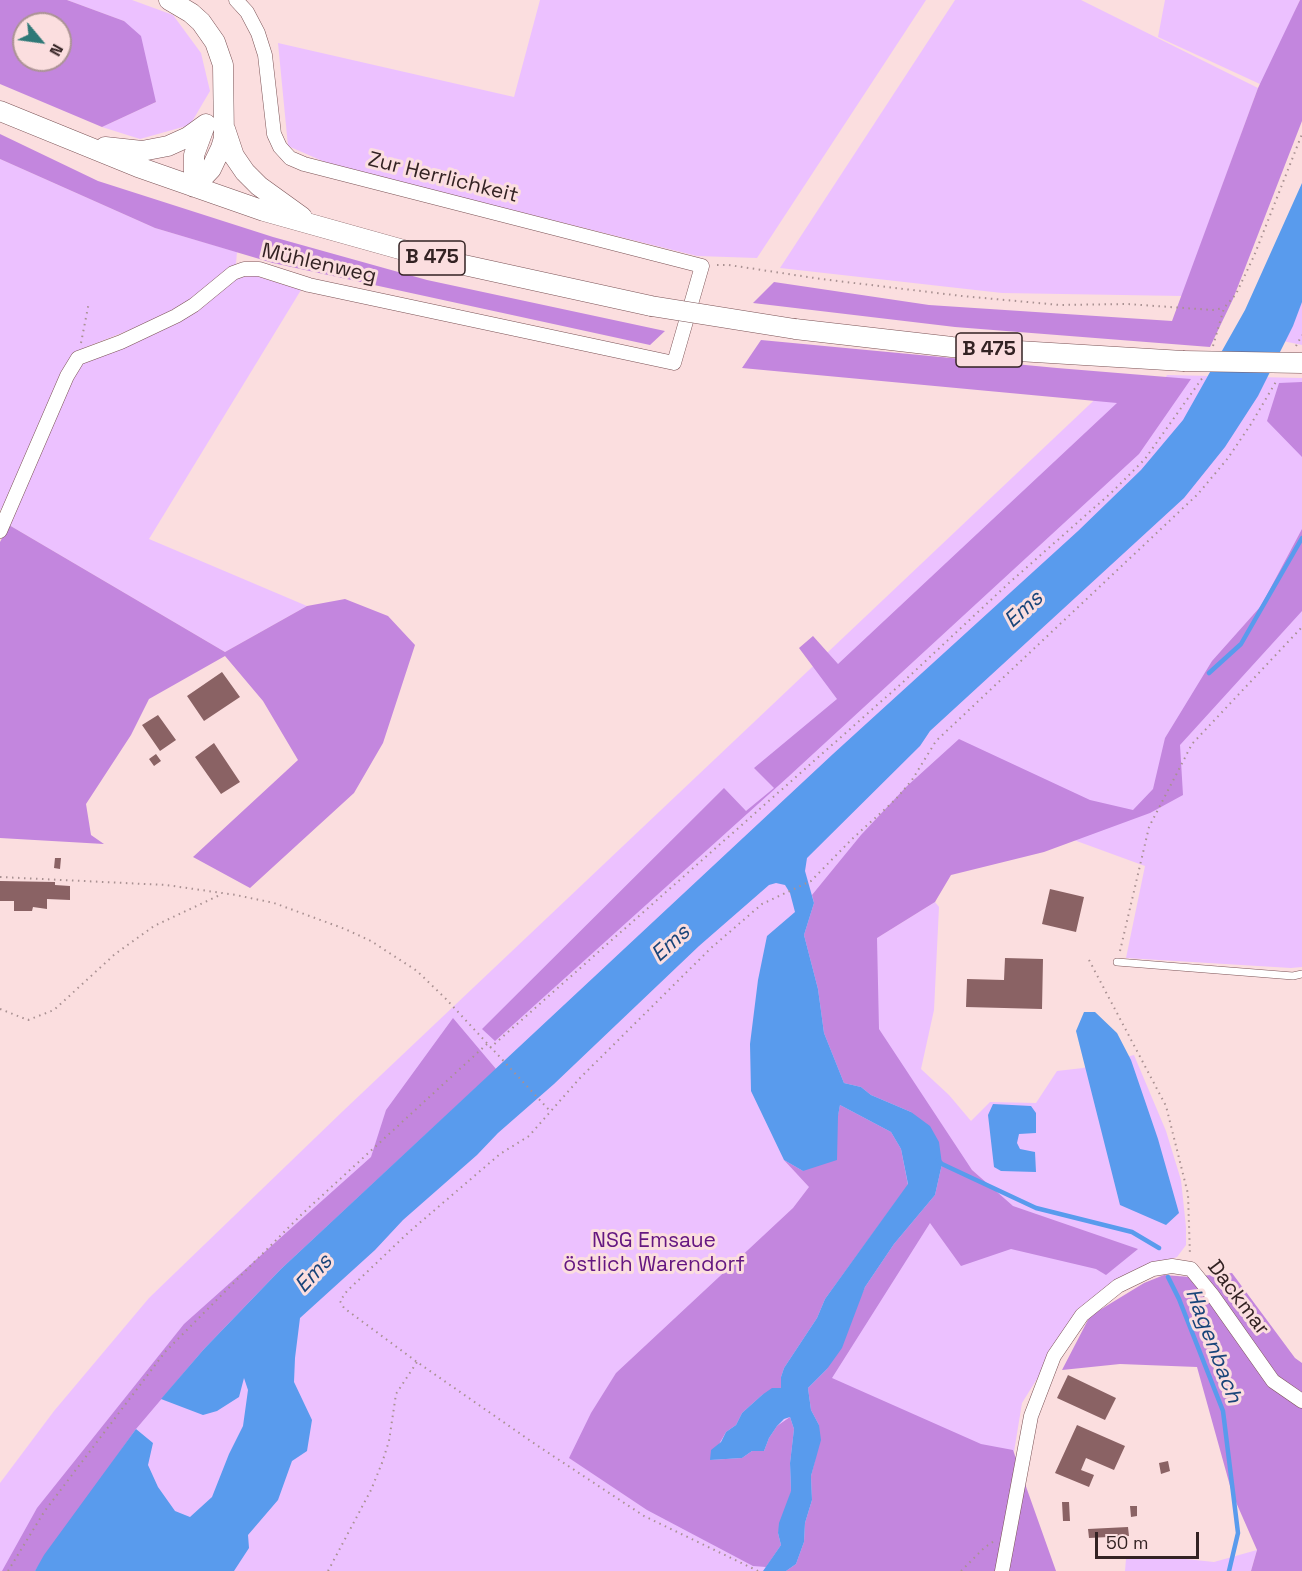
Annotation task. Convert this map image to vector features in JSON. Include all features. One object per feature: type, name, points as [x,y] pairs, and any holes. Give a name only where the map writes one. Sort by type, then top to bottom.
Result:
[{"type":"main road","points":[[169,0],[191,13],[209,32],[220,53],[225,88],[217,107],[215,126],[234,156],[259,186],[314,225]]},
{"type":"main road","name":"B 475","points":[[0,111],[83,146],[194,187],[314,225],[491,272],[651,306],[795,330],[952,347],[1183,361],[1302,363]]},
{"type":"main road","points":[[83,146],[155,149],[215,126]]},
{"type":"main road","points":[[194,187],[194,156],[200,134],[215,126]]},
{"type":"street","name":"Zur Herrlichkeit","points":[[236,0],[254,23],[262,44],[277,141],[285,153],[297,161],[702,266]]},
{"type":"street","name":"Mühlenweg","points":[[78,358],[121,342],[176,316],[194,305],[233,273],[244,269],[259,269],[309,285],[674,363],[702,266]]},
{"type":"street","points":[[1,529],[67,376],[78,358]]},
{"type":"street","name":"Dackmar","points":[[1002,1571],[1031,1416],[1054,1356],[1082,1315],[1118,1286],[1153,1269],[1172,1266],[1191,1269],[1213,1296],[1273,1381],[1302,1401]]},
{"type":"lane","points":[[1117,962],[1293,976],[1302,974]]},
{"type":"path","points":[[1212,348],[1224,308],[1236,294],[1254,256],[1302,134]]},
{"type":"path","points":[[702,266],[729,265],[821,279],[1060,305],[1127,304],[1213,310],[1224,308]]},
{"type":"path","points":[[78,358],[89,302]]},
{"type":"path","points":[[490,1048],[902,683],[965,623],[1112,492],[1145,459],[1203,378],[1206,368]]},
{"type":"path","points":[[758,1571],[644,1516],[417,1362],[344,1308],[340,1301],[347,1291],[409,1232],[500,1154],[530,1136],[580,1078],[711,948],[762,904],[812,881],[852,839],[896,799],[912,780],[936,741],[1198,494],[1234,449],[1269,394]]},
{"type":"path","points":[[1117,962],[1149,827],[1192,744],[1302,627]]},
{"type":"path","points":[[0,877],[166,885],[274,903],[310,915],[371,941],[417,971],[550,1111]]},
{"type":"path","points":[[0,1009],[28,1020],[54,1010],[115,954],[154,926],[223,893]]},
{"type":"path","points":[[1089,960],[1166,1106],[1188,1194],[1191,1269]]},
{"type":"path","points":[[8,1571],[44,1512],[165,1352],[302,1214],[486,1044]]},
{"type":"path","points":[[328,1571],[371,1490],[389,1441],[396,1394],[417,1362]]},
{"type":"path","points":[[961,1571],[984,1548],[1009,1533]]},
{"type":"green space","points":[[67,0],[132,0],[173,15],[201,53],[210,91],[190,125],[140,139],[102,127],[156,102],[124,21]]},
{"type":"green space","points":[[540,0],[926,0],[757,258],[697,256],[334,166],[288,146],[278,43],[514,97]]},
{"type":"green space","points":[[955,0],[1081,0],[1258,88],[1182,296],[1002,293],[780,268]]},
{"type":"green space","points":[[1165,0],[1300,0],[1262,85],[1158,37]]},
{"type":"green space","points":[[0,159],[155,228],[237,252],[236,264],[193,301],[167,315],[74,352],[7,505],[0,510]]},
{"type":"green space","points":[[256,276],[301,290],[149,539],[307,606],[225,652],[9,525],[67,389],[81,364],[238,277]]},
{"type":"green space","points":[[1302,297],[1302,345],[1283,341]]},
{"type":"green space","name":"NSG Emsaue östlich Warendorf","points":[[1167,375],[1302,378],[1302,967],[1126,958],[1145,866],[937,790],[880,936],[935,902],[939,907],[934,1010],[921,1069],[949,1095],[971,1121],[990,1102],[1036,1103],[1057,1071],[1083,1068],[1134,1055],[1166,1131],[1181,1180],[1186,1227],[1186,1245],[1177,1257],[1134,1271],[1050,1358],[1022,1403],[1011,1470],[943,1571],[0,1571],[0,1483],[54,1411],[149,1298],[343,1111],[1107,388],[1157,391]]},
{"type":"green space","points":[[1257,1550],[1251,1571],[1125,1571],[1126,1559],[1158,1556],[1214,1562]]},
{"type":"shaded area","points":[[0,0],[67,0],[124,21],[141,36],[156,102],[102,127],[0,84]]},
{"type":"shaded area","points":[[1302,0],[1302,121],[1233,299],[1210,347],[955,327],[753,303],[774,282],[929,305],[1172,321],[1258,88]]},
{"type":"shaded area","points":[[0,134],[98,181],[273,237],[427,280],[665,331],[650,345],[273,263],[155,228],[0,159]]},
{"type":"shaded area","points":[[761,340],[1191,379],[1139,454],[788,777],[495,1041],[482,1029],[724,788],[746,811],[774,788],[754,768],[837,699],[799,648],[813,636],[838,664],[1117,403],[742,368]]},
{"type":"shaded area","points":[[1302,382],[1302,457],[1267,421],[1279,383]]},
{"type":"shaded area","points":[[9,525],[225,652],[307,606],[345,599],[388,616],[415,645],[383,743],[354,793],[250,888],[193,857],[298,760],[263,701],[225,656],[149,699],[131,735],[86,804],[91,835],[104,844],[0,838],[0,542]]},
{"type":"shaded area","points":[[1302,529],[1302,611],[1180,745],[1183,795],[1150,813],[1044,852],[951,875],[935,902],[877,938],[879,1029],[972,1170],[1013,1206],[1138,1249],[1106,1275],[1096,1269],[1011,1249],[961,1266],[930,1223],[832,1378],[981,1444],[1013,1450],[1056,1571],[786,1571],[796,1564],[804,1542],[805,1523],[812,1500],[811,1476],[819,1425],[811,1410],[808,1388],[827,1369],[865,1287],[894,1244],[935,1195],[942,1164],[911,1112],[871,1095],[861,1087],[844,1083],[824,1033],[818,989],[804,935],[814,903],[812,895],[861,835],[906,787],[959,739],[1090,800],[1133,810],[1153,789],[1165,738],[1212,661],[1261,606]]},
{"type":"shaded area","points":[[453,1018],[496,1069],[281,1269],[204,1349],[136,1429],[35,1571],[2,1571],[37,1508],[184,1324],[371,1157],[386,1110]]},
{"type":"shaded area","points":[[840,1105],[891,1132],[901,1149],[908,1185],[825,1299],[817,1318],[784,1368],[781,1388],[762,1395],[742,1413],[736,1425],[726,1432],[710,1460],[742,1458],[752,1451],[764,1451],[777,1426],[790,1417],[794,1429],[790,1463],[791,1492],[778,1533],[781,1545],[766,1567],[753,1566],[647,1510],[569,1458],[591,1413],[616,1373],[793,1208],[809,1187],[784,1160],[803,1171],[838,1115]]},
{"type":"shaded area","points":[[1232,1273],[1295,1358],[1302,1363],[1302,1571],[1251,1571],[1257,1550],[1232,1493],[1197,1367],[1120,1364],[1062,1370],[1090,1316],[1144,1283],[1164,1275],[1190,1277]]},
{"type":"water","name":"Ems","points":[[1302,183],[1302,302],[1293,326],[1258,396],[1225,447],[1184,498],[930,731],[920,746],[807,858],[805,871],[814,903],[804,935],[818,989],[824,1033],[844,1083],[861,1087],[871,1095],[911,1112],[930,1126],[939,1142],[942,1164],[935,1195],[894,1244],[865,1287],[842,1348],[827,1369],[808,1388],[811,1410],[819,1425],[821,1440],[811,1476],[812,1500],[805,1523],[804,1542],[796,1564],[786,1571],[763,1571],[781,1545],[778,1533],[779,1523],[791,1491],[790,1463],[794,1429],[790,1417],[777,1426],[764,1451],[752,1451],[742,1458],[710,1460],[711,1450],[721,1442],[726,1432],[736,1425],[742,1413],[762,1395],[772,1388],[781,1388],[784,1368],[817,1318],[825,1299],[908,1184],[901,1149],[891,1132],[840,1105],[837,1160],[803,1171],[784,1160],[751,1091],[750,1044],[758,980],[767,936],[795,912],[790,893],[785,885],[776,883],[769,885],[699,946],[554,1084],[403,1220],[375,1250],[300,1318],[294,1382],[312,1420],[307,1451],[292,1461],[278,1500],[248,1535],[249,1548],[234,1571],[35,1571],[44,1555],[136,1429],[153,1443],[148,1465],[158,1487],[175,1511],[190,1517],[212,1497],[243,1426],[248,1390],[244,1378],[239,1397],[217,1411],[203,1415],[161,1399],[204,1349],[281,1269],[833,754],[1078,531],[1141,470],[1183,420],[1245,310]]},
{"type":"water","points":[[1084,1012],[1095,1012],[1117,1033],[1131,1060],[1158,1139],[1179,1213],[1166,1225],[1120,1205],[1076,1031]]},
{"type":"water","points":[[993,1104],[1031,1106],[1036,1113],[1036,1133],[1019,1134],[1017,1143],[1020,1149],[1035,1152],[1036,1172],[1001,1171],[994,1167],[988,1115]]},
{"type":"building","points":[[222,672],[240,697],[204,721],[187,696]]},
{"type":"building","points":[[158,715],[176,740],[160,751],[142,725]]},
{"type":"building","points":[[214,743],[240,782],[221,794],[195,757]]},
{"type":"building","points":[[156,754],[161,761],[154,766],[149,759]]},
{"type":"building","points":[[55,858],[61,858],[60,869],[54,868]]},
{"type":"building","points":[[0,881],[55,882],[55,885],[70,886],[70,900],[47,899],[47,909],[33,907],[32,911],[14,911],[14,901],[0,901]]},
{"type":"building","points":[[1050,889],[1084,897],[1076,932],[1042,924]]},
{"type":"building","points":[[1005,958],[1043,959],[1042,1009],[966,1007],[967,979],[1004,980]]},
{"type":"building","points":[[1068,1375],[1116,1398],[1105,1420],[1057,1398]]},
{"type":"building","points":[[1077,1425],[1125,1446],[1114,1470],[1086,1458],[1081,1470],[1094,1475],[1089,1487],[1055,1473]]},
{"type":"building","points":[[1168,1461],[1170,1471],[1161,1474],[1159,1463]]},
{"type":"building","points":[[1062,1502],[1069,1502],[1070,1521],[1063,1521]]},
{"type":"building","points":[[1130,1506],[1137,1506],[1137,1516],[1131,1517]]},
{"type":"building","points":[[1128,1527],[1129,1536],[1089,1538],[1088,1529]]},
{"type":"waterway","points":[[1209,673],[1241,644],[1302,538]]},
{"type":"waterway","name":"Hagenbach","points":[[938,1160],[942,1164],[1036,1208],[1132,1232],[1159,1248]]},
{"type":"waterway","name":"Hagenbach","points":[[1168,1277],[1179,1299],[1223,1411],[1238,1533],[1229,1571]]}]
